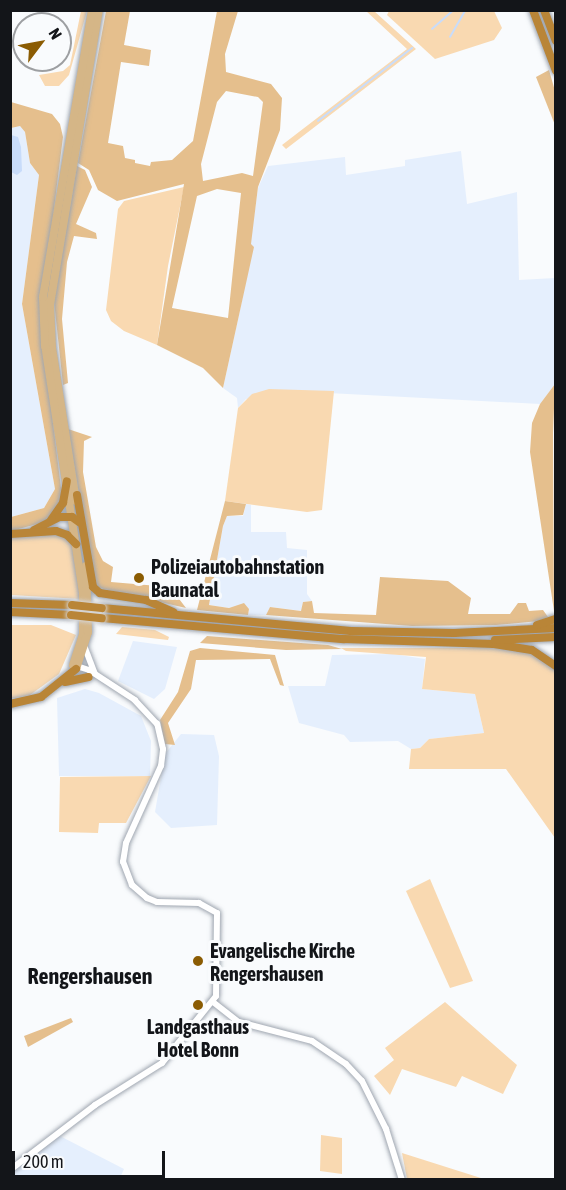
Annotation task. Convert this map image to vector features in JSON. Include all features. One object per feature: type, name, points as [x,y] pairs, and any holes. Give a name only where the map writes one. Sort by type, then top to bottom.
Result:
[{"type":"highway","points":[[533,10],[555,71]]},
{"type":"highway","points":[[544,10],[555,41]]},
{"type":"highway","points":[[34,530],[51,520],[63,503],[68,482]]},
{"type":"highway","points":[[77,495],[93,587],[100,592],[146,600],[179,615]]},
{"type":"highway","points":[[51,520],[76,519]]},
{"type":"highway","points":[[10,534],[34,530],[63,532],[76,544]]},
{"type":"highway","points":[[10,603],[102,608],[360,631],[501,630],[555,627]]},
{"type":"highway","points":[[10,613],[71,615],[344,639],[465,642],[555,637]]},
{"type":"highway","points":[[501,630],[555,619]]},
{"type":"highway","points":[[465,642],[532,650],[555,666]]},
{"type":"highway","points":[[65,682],[76,667]]},
{"type":"highway","points":[[54,689],[76,667]]},
{"type":"highway","points":[[10,704],[34,700],[65,682],[92,676]]},
{"type":"main road","points":[[76,667],[85,648],[89,610],[76,519],[45,346],[44,297],[92,10]]},
{"type":"main road","points":[[76,667],[84,624],[76,544],[77,495],[53,358],[50,306],[99,10]]},
{"type":"street","points":[[85,648],[92,676]]},
{"type":"street","points":[[10,1170],[95,1105],[162,1063],[213,1002],[218,918],[214,910],[199,903],[157,902],[147,898],[128,877],[123,862],[126,843],[158,777],[163,749],[158,728],[149,712],[106,682],[76,667]]},
{"type":"street","points":[[213,1002],[240,1022],[312,1041],[346,1064],[362,1081],[386,1129],[402,1179]]},
{"type":"shaded area","points":[[81,11],[87,11],[72,64]]},
{"type":"shaded area","points":[[106,11],[130,11],[124,45],[151,50],[149,66],[121,62],[108,143],[123,146],[125,158],[150,166],[151,162],[172,160],[193,141],[217,11],[238,11],[225,54],[226,72],[271,84],[282,98],[280,130],[258,187],[251,244],[254,247],[223,388],[203,368],[157,345],[184,184],[117,201],[98,190],[89,170],[78,163]],"holes":[[[226,91],[258,97],[263,102],[253,176],[242,173],[203,181],[201,164],[217,102]],[[217,189],[241,193],[228,318],[172,308],[197,196]]]},
{"type":"shaded area","points":[[366,11],[374,11],[416,49],[286,149],[282,145],[407,49]]},
{"type":"shaded area","points":[[389,11],[494,11],[502,28],[494,40],[435,59],[387,15]]},
{"type":"shaded area","points":[[549,70],[555,91],[555,125],[536,77]]},
{"type":"shaded area","points":[[70,72],[59,86],[45,86],[39,75]]},
{"type":"shaded area","points":[[11,102],[52,114],[60,124],[63,137],[40,319],[62,496],[54,514],[41,523],[11,531],[11,517],[44,508],[55,489],[22,304],[39,175],[30,163],[25,132],[20,126],[11,128]]},
{"type":"shaded area","points":[[20,126],[25,132],[30,163],[39,175],[22,304],[55,489],[44,508],[11,517],[10,128]]},
{"type":"shaded area","points":[[461,151],[467,204],[517,192],[519,280],[555,278],[555,384],[540,404],[309,392],[246,399],[238,408],[237,398],[223,388],[242,301],[258,188],[268,166],[345,157],[346,175],[405,166],[405,160]]},
{"type":"shaded area","points":[[77,166],[85,170],[92,187],[76,224],[96,233],[97,239],[74,236],[67,262],[62,319],[68,383],[63,385],[54,301]]},
{"type":"shaded area","points":[[184,187],[168,266],[157,345],[124,331],[111,321],[106,310],[118,209],[124,201]]},
{"type":"shaded area","points":[[555,384],[554,611],[530,452],[532,423],[540,404]]},
{"type":"shaded area","points":[[269,389],[334,391],[322,510],[307,512],[225,501],[238,408],[252,394]]},
{"type":"shaded area","points":[[68,429],[92,437],[84,441],[83,472],[96,547],[103,561],[113,567],[111,582],[170,587],[186,608],[95,587]]},
{"type":"shaded area","points":[[225,501],[246,504],[243,515],[227,516],[223,526],[209,605],[229,608],[244,603],[249,609],[248,615],[197,610]]},
{"type":"shaded area","points":[[246,504],[251,505],[251,532],[286,532],[287,548],[307,550],[307,594],[312,601],[303,602],[302,611],[270,607],[266,615],[248,615],[249,609],[244,604],[229,608],[209,605],[223,526],[227,516],[243,516]]},
{"type":"shaded area","points":[[45,533],[67,537],[74,546],[81,599],[11,595],[11,538]]},
{"type":"shaded area","points":[[380,577],[448,581],[471,598],[468,614],[510,614],[518,603],[526,603],[529,611],[543,610],[548,617],[539,621],[496,625],[412,626],[266,615],[270,607],[301,611],[303,602],[312,601],[314,613],[376,615]]},
{"type":"shaded area","points":[[10,625],[51,625],[76,635],[59,674],[30,695],[15,698],[11,698]]},
{"type":"shaded area","points":[[122,627],[155,630],[169,637],[168,640],[116,634]]},
{"type":"shaded area","points":[[207,636],[328,645],[342,649],[286,650],[200,643]]},
{"type":"shaded area","points":[[133,641],[177,647],[165,689],[154,699],[118,681]]},
{"type":"shaded area","points":[[200,648],[275,655],[284,686],[280,685],[270,659],[196,660],[191,689],[168,723],[175,745],[165,744],[160,720],[178,692],[190,651]]},
{"type":"shaded area","points":[[341,648],[509,648],[526,651],[551,664],[555,671],[555,838],[506,769],[409,769],[411,749],[420,748],[429,739],[484,733],[475,694],[422,689],[426,657],[346,651]]},
{"type":"shaded area","points":[[393,654],[425,659],[422,689],[475,694],[484,733],[429,739],[420,748],[411,749],[398,741],[350,742],[344,735],[299,723],[288,686],[325,686],[332,655]]},
{"type":"shaded area","points":[[85,689],[99,693],[141,716],[151,741],[150,776],[59,776],[57,698]]},
{"type":"shaded area","points":[[181,734],[214,735],[219,756],[217,825],[171,828],[155,812],[165,754]]},
{"type":"shaded area","points":[[151,776],[126,823],[99,823],[98,833],[59,832],[60,777]]},
{"type":"shaded area","points":[[430,879],[473,981],[450,988],[406,891]]},
{"type":"shaded area","points":[[445,1002],[517,1065],[503,1094],[462,1076],[456,1087],[402,1069],[390,1095],[374,1076],[394,1060],[385,1048]]},
{"type":"shaded area","points":[[71,1018],[73,1022],[28,1047],[24,1036]]},
{"type":"shaded area","points":[[58,1135],[124,1169],[119,1180],[11,1179],[10,1172]]},
{"type":"shaded area","points":[[321,1135],[342,1138],[342,1174],[320,1171]]},
{"type":"shaded area","points":[[402,1153],[484,1179],[407,1179]]},
{"type":"water","points":[[11,135],[18,137],[21,147],[22,171],[17,175],[11,172]]},
{"type":"waterway","points":[[432,29],[454,10]]},
{"type":"waterway","points":[[465,11],[476,11]]},
{"type":"waterway","points":[[450,37],[465,11]]},
{"type":"waterway","points":[[318,121],[412,48]]},
{"type":"place","name":"Polizeiautobahnstation Baunatal","points":[[139,578]]},
{"type":"place","name":"Evangelische Kirche Rengershausen","points":[[198,961]]},
{"type":"place","name":"Landgasthaus Hotel Bonn","points":[[198,1005]]},
{"type":"district","name":"Rengershausen","points":[[90,977]]}]
